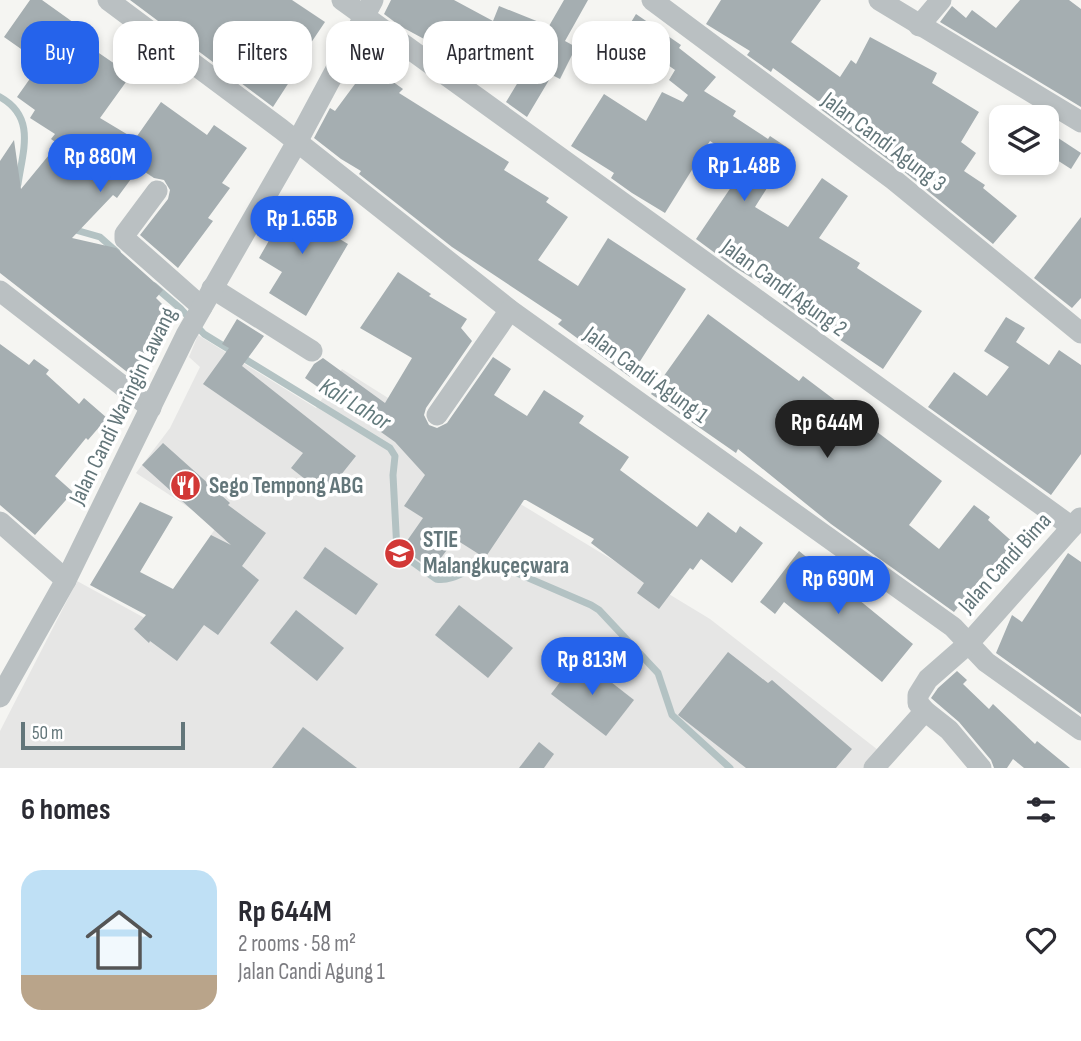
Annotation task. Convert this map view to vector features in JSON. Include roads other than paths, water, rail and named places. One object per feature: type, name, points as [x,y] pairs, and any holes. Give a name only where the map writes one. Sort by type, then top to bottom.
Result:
[{"type":"street","name":"Jalan Candi Agung 1","points":[[108,0],[297,142],[510,310],[953,627],[986,662],[1081,730]]},
{"type":"street","name":"Jalan Candi Agung 2","points":[[342,0],[368,9],[1077,522]]},
{"type":"street","name":"Jalan Candi Agung 3","points":[[652,0],[903,187],[1081,332]]},
{"type":"street","points":[[879,0],[1081,122]]},
{"type":"street","points":[[919,26],[940,0]]},
{"type":"street","name":"Jalan Candi Waringin Lawang","points":[[0,697],[66,580],[199,312],[297,142],[368,9]]},
{"type":"street","points":[[157,191],[125,234],[125,239],[199,312],[312,351]]},
{"type":"street","points":[[0,291],[151,408]]},
{"type":"street","points":[[437,415],[510,310]]},
{"type":"street","points":[[0,522],[66,580]]},
{"type":"street","name":"Jalan Candi Bima","points":[[925,711],[918,703],[921,687],[968,644],[1077,522]]},
{"type":"street","points":[[874,768],[925,711],[949,730],[981,768]]},
{"type":"waterway","name":"Kali Lahor","points":[[0,97],[19,114],[23,124],[24,147],[18,184]]},
{"type":"waterway","name":"Kali Lahor","points":[[72,229],[100,237],[117,252]]},
{"type":"waterway","name":"Kali Lahor","points":[[154,286],[181,309],[204,334],[390,448],[395,456],[393,475],[397,551],[436,579],[456,576],[491,562],[599,610],[658,673],[672,715],[730,768]]},
{"type":"place","name":"Sego Tempong ABG","points":[[186,486]]},
{"type":"place","name":"STIE Malangkuçeçwara","points":[[400,553]]}]
